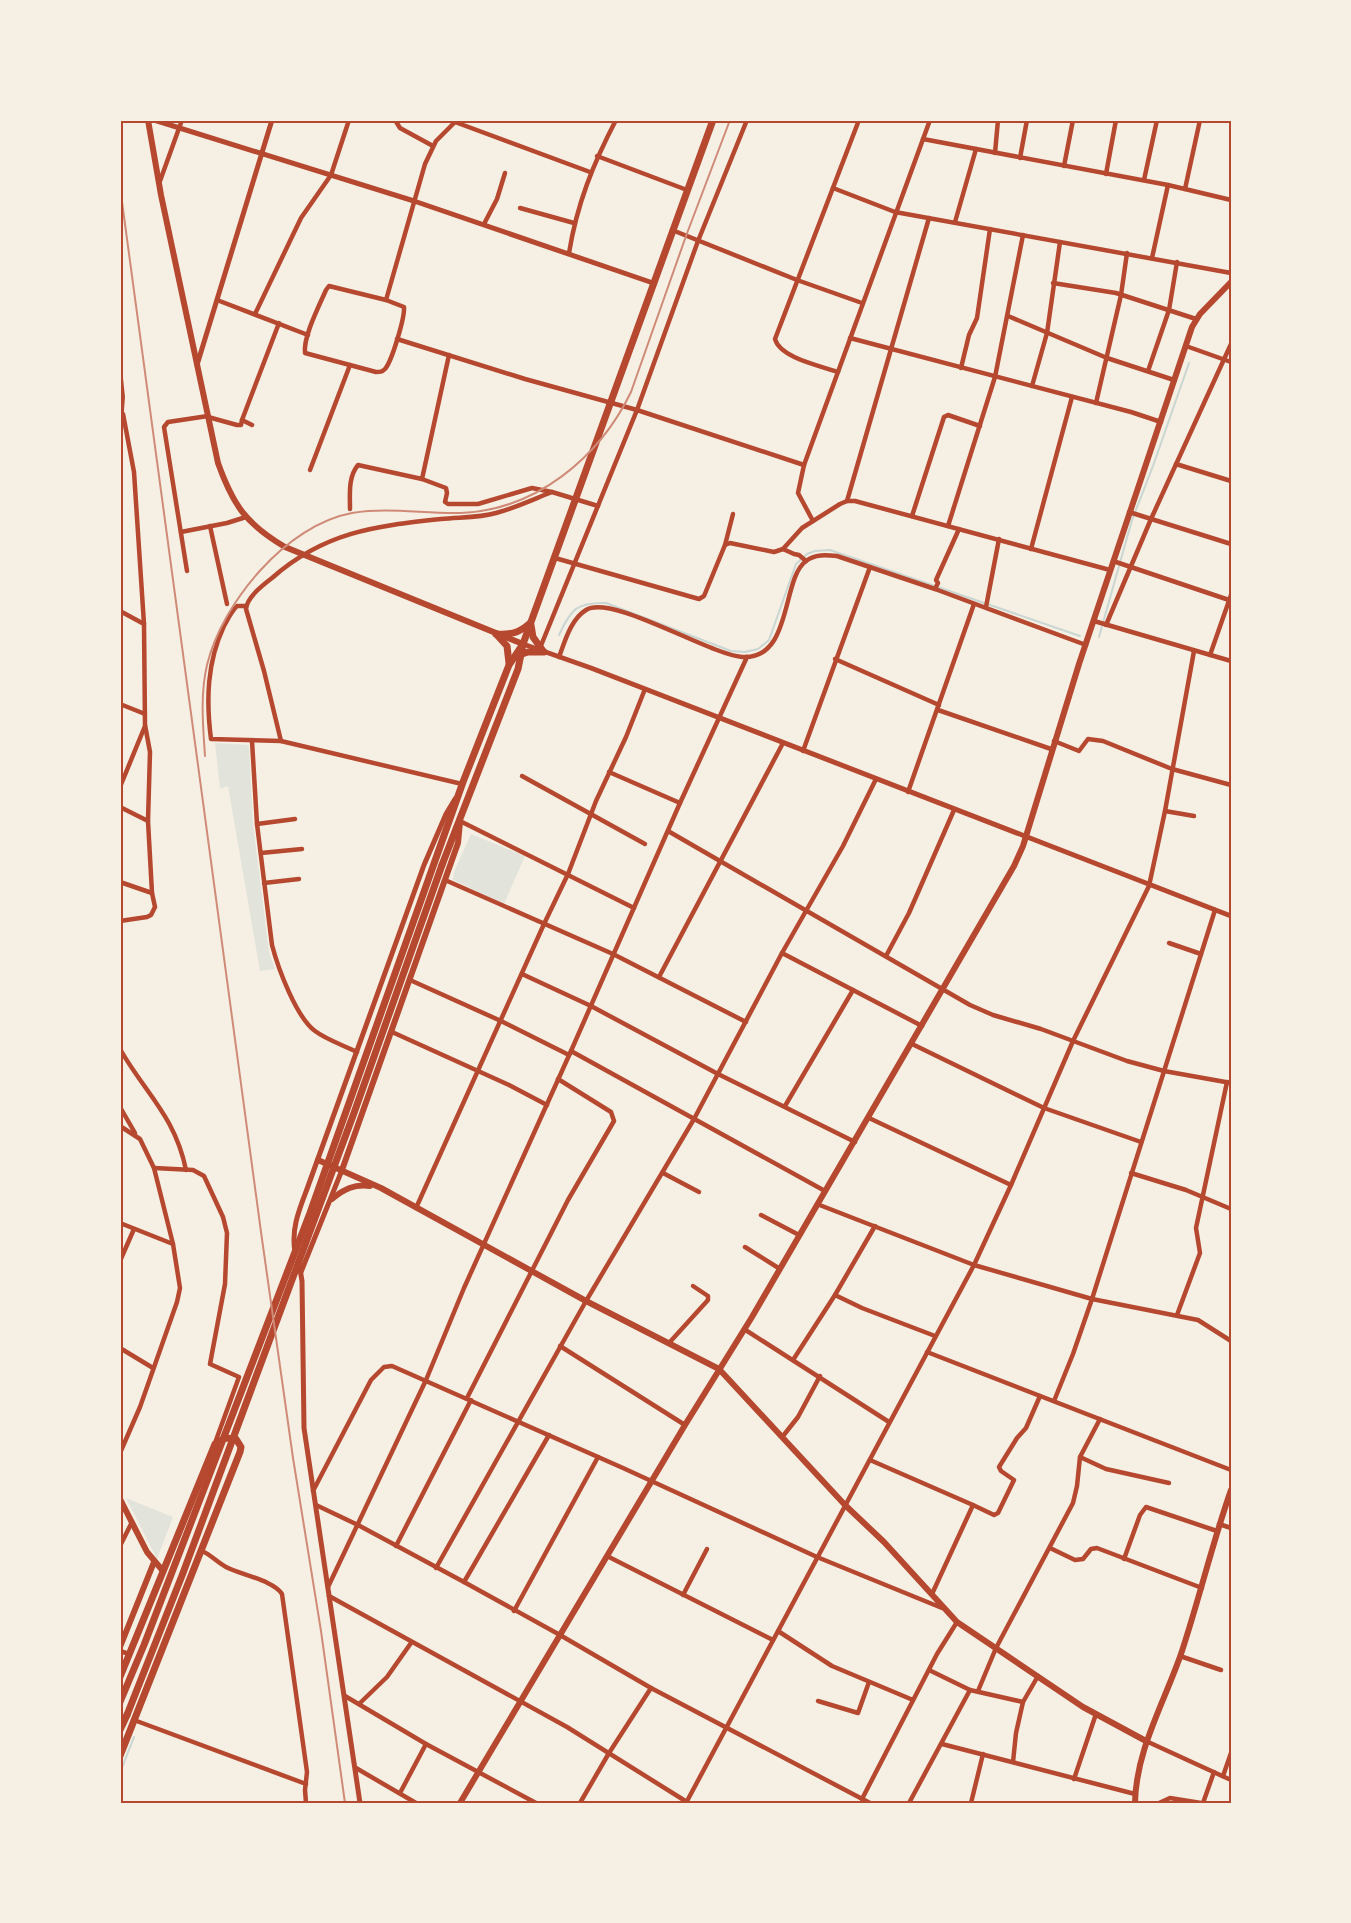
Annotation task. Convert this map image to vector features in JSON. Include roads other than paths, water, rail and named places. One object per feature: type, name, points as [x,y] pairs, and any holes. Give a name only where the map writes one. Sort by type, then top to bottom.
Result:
[{"type":"main road","points":[[148,120],[159,184],[218,463],[228,492],[246,517],[279,543],[523,644]]},
{"type":"main road","points":[[120,1730],[183,1573],[354,1113],[463,785],[509,665],[523,644],[713,120]]},
{"type":"main road","points":[[460,1803],[519,1701],[780,1269],[1014,866],[1110,570],[1196,319],[1231,282]]},
{"type":"main road","points":[[120,378],[122,411],[120,423]]},
{"type":"main road","points":[[496,634],[507,635],[519,632],[531,622]]},
{"type":"main road","points":[[517,656],[542,650],[533,637],[531,622]]},
{"type":"main road","points":[[496,634],[507,646],[509,665]]},
{"type":"main road","points":[[120,1702],[144,1646],[310,1213],[438,864],[460,821],[518,669],[517,656]]},
{"type":"main road","points":[[342,1170],[458,843],[460,821]]},
{"type":"main road","points":[[318,1160],[377,1186],[586,1301],[669,1342],[719,1370],[845,1505],[884,1542],[957,1622],[1096,1714],[1146,1741]]},
{"type":"main road","points":[[332,1199],[342,1190],[352,1186],[377,1186]]},
{"type":"main road","points":[[120,1677],[215,1444],[220,1439],[233,1438],[239,1443],[240,1452],[120,1756]]},
{"type":"main road","points":[[1135,1803],[1138,1773],[1146,1741],[1180,1656],[1231,1490]]},
{"type":"main road","points":[[120,1499],[152,1560],[163,1571]]},
{"type":"main road","points":[[120,1649],[152,1560]]},
{"type":"street","points":[[153,120],[414,201],[653,283]]},
{"type":"street","points":[[159,184],[183,120]]},
{"type":"street","points":[[197,365],[272,120]]},
{"type":"street","points":[[255,314],[301,218],[331,175],[349,120]]},
{"type":"street","points":[[395,120],[400,128],[433,146]]},
{"type":"street","points":[[569,253],[574,223],[590,172],[616,120]]},
{"type":"street","points":[[542,650],[574,564],[637,410],[698,241],[747,120]]},
{"type":"street","points":[[838,372],[792,356],[777,346],[777,332],[859,120]]},
{"type":"street","points":[[813,521],[798,493],[804,465],[930,120]]},
{"type":"street","points":[[995,153],[998,120]]},
{"type":"street","points":[[1020,158],[1027,120]]},
{"type":"street","points":[[1064,166],[1073,120]]},
{"type":"street","points":[[1106,174],[1116,120]]},
{"type":"street","points":[[1144,180],[1157,120]]},
{"type":"street","points":[[1185,189],[1200,120]]},
{"type":"street","points":[[386,300],[425,164],[433,146],[456,121],[590,172]]},
{"type":"street","points":[[923,139],[1144,180],[1231,200]]},
{"type":"street","points":[[955,222],[976,149]]},
{"type":"street","points":[[597,156],[687,190]]},
{"type":"street","points":[[484,224],[497,199],[505,173]]},
{"type":"street","points":[[1152,258],[1168,185]]},
{"type":"street","points":[[832,188],[896,212],[1231,273]]},
{"type":"street","points":[[520,208],[574,223]]},
{"type":"street","points":[[847,501],[929,218]]},
{"type":"street","points":[[961,368],[969,335],[977,318],[990,229]]},
{"type":"street","points":[[672,230],[797,280],[862,303]]},
{"type":"street","points":[[948,526],[995,377],[1023,235]]},
{"type":"street","points":[[1032,386],[1047,333],[1060,242]]},
{"type":"street","points":[[1096,403],[1121,296],[1127,253]]},
{"type":"street","points":[[1148,371],[1169,310],[1177,262]]},
{"type":"street","points":[[1053,283],[1116,293],[1196,319]]},
{"type":"street","points":[[329,286],[386,300],[405,309],[397,339],[386,367],[382,371],[376,372],[305,353],[308,335],[329,286]]},
{"type":"street","points":[[217,300],[308,335]]},
{"type":"street","points":[[1008,316],[1107,358],[1174,380]]},
{"type":"street","points":[[187,571],[165,425],[168,422],[208,416],[241,425],[279,323]]},
{"type":"street","points":[[850,338],[1161,422]]},
{"type":"street","points":[[397,339],[609,404],[637,410],[804,465]]},
{"type":"street","points":[[1105,624],[1231,344]]},
{"type":"street","points":[[1186,346],[1231,362]]},
{"type":"street","points":[[422,479],[449,355]]},
{"type":"street","points":[[310,470],[350,365]]},
{"type":"street","points":[[1031,549],[1072,397]]},
{"type":"street","points":[[120,921],[147,917],[151,915],[155,907],[152,893],[148,821],[150,752],[145,725],[144,624],[134,472],[122,411]]},
{"type":"street","points":[[912,516],[945,417],[948,415],[980,426]]},
{"type":"street","points":[[242,420],[252,425]]},
{"type":"street","points":[[1176,464],[1231,481]]},
{"type":"street","points":[[350,509],[351,482],[353,472],[358,465],[422,479],[446,488],[445,502],[448,504],[478,504],[529,489],[552,492],[598,506]]},
{"type":"street","points":[[246,606],[264,584],[302,554],[318,545],[363,529],[496,514],[552,492]]},
{"type":"street","points":[[724,545],[729,543],[774,552],[783,549],[802,528],[847,501],[855,501],[1110,570]]},
{"type":"street","points":[[1131,513],[1231,544]]},
{"type":"street","points":[[555,558],[699,599],[704,596],[724,545],[733,514]]},
{"type":"street","points":[[181,532],[246,517]]},
{"type":"street","points":[[210,526],[227,604]]},
{"type":"street","points":[[936,587],[936,580],[959,529]]},
{"type":"street","points":[[986,604],[999,539]]},
{"type":"street","points":[[783,549],[805,560]]},
{"type":"street","points":[[559,657],[571,628],[580,615],[589,608],[598,606],[625,613],[728,654],[747,657],[763,652],[778,635],[798,574],[805,560],[818,556],[830,556],[936,587],[974,604],[986,604],[1086,645]]},
{"type":"street","points":[[1113,561],[1230,598],[1210,655]]},
{"type":"street","points":[[802,751],[870,567]]},
{"type":"street","points":[[908,792],[974,604]]},
{"type":"street","points":[[246,606],[237,606],[231,612],[213,655],[209,678],[212,740],[281,741],[463,785],[446,813],[424,865],[295,1224],[293,1238],[301,1272],[304,1428],[360,1803]]},
{"type":"street","points":[[246,606],[281,741]]},
{"type":"street","points":[[120,611],[144,624]]},
{"type":"street","points":[[1094,621],[1231,661]]},
{"type":"street","points":[[842,640],[850,643]]},
{"type":"street","points":[[523,644],[645,689],[1149,886],[1230,914]]},
{"type":"street","points":[[329,1596],[609,1752],[687,1802],[974,1265],[1073,1041],[1149,886],[1194,651]]},
{"type":"street","points":[[328,1587],[426,1380],[680,803],[747,657]]},
{"type":"street","points":[[835,659],[938,707],[1051,749]]},
{"type":"street","points":[[416,1208],[568,874],[591,814],[645,689]]},
{"type":"street","points":[[120,704],[145,714]]},
{"type":"street","points":[[120,787],[145,725]]},
{"type":"street","points":[[1054,741],[1079,751],[1088,740],[1103,741],[1172,769],[1231,785]]},
{"type":"street","points":[[252,741],[257,824],[272,945],[276,959],[302,1015],[316,1033],[357,1052]]},
{"type":"street","points":[[659,977],[783,743]]},
{"type":"street","points":[[609,772],[680,803]]},
{"type":"street","points":[[522,776],[645,844]]},
{"type":"street","points":[[436,1568],[560,1346],[694,1119],[782,953],[807,912],[876,779]]},
{"type":"street","points":[[120,807],[148,821]]},
{"type":"street","points":[[886,956],[909,913],[954,810]]},
{"type":"street","points":[[1165,811],[1194,816]]},
{"type":"street","points":[[257,824],[295,819]]},
{"type":"street","points":[[460,821],[634,908]]},
{"type":"street","points":[[668,831],[944,990],[993,1015],[1164,1071],[1229,1082],[1196,1232],[1200,1257],[1176,1315]]},
{"type":"street","points":[[261,853],[302,849]]},
{"type":"street","points":[[264,883],[299,879]]},
{"type":"street","points":[[445,880],[613,954],[746,1022]]},
{"type":"street","points":[[120,882],[152,893]]},
{"type":"street","points":[[1054,1401],[1092,1299],[1215,910]]},
{"type":"street","points":[[1169,943],[1201,954]]},
{"type":"street","points":[[782,953],[922,1026]]},
{"type":"street","points":[[522,974],[591,1006],[718,1074],[855,1142]]},
{"type":"street","points":[[410,980],[570,1053],[825,1191]]},
{"type":"street","points":[[785,1106],[853,990]]},
{"type":"street","points":[[392,1032],[547,1105]]},
{"type":"street","points":[[912,1044],[1044,1108],[1141,1142]]},
{"type":"street","points":[[120,1049],[171,1125],[182,1152],[186,1170]]},
{"type":"street","points":[[396,1546],[568,1200],[614,1121],[611,1112],[558,1079]]},
{"type":"street","points":[[120,1107],[154,1168],[173,1244],[180,1292],[140,1407],[120,1453]]},
{"type":"street","points":[[869,1118],[1011,1185]]},
{"type":"street","points":[[120,1126],[137,1136]]},
{"type":"street","points":[[154,1168],[193,1170],[204,1176],[223,1217],[227,1233],[225,1284],[210,1364],[239,1377],[215,1444]]},
{"type":"street","points":[[301,1272],[342,1170]]},
{"type":"street","points":[[663,1173],[699,1192]]},
{"type":"street","points":[[1131,1173],[1203,1197],[1231,1209]]},
{"type":"street","points":[[817,1204],[974,1265],[1092,1299],[1198,1320],[1231,1341]]},
{"type":"street","points":[[761,1215],[799,1235]]},
{"type":"street","points":[[120,1223],[173,1244]]},
{"type":"street","points":[[793,1360],[835,1295],[875,1226]]},
{"type":"street","points":[[120,1261],[134,1229]]},
{"type":"street","points":[[294,1246],[300,1254],[310,1251]]},
{"type":"street","points":[[744,1247],[780,1269]]},
{"type":"street","points":[[669,1342],[708,1300],[708,1296],[693,1286]]},
{"type":"street","points":[[835,1295],[935,1336]]},
{"type":"street","points":[[744,1329],[889,1422]]},
{"type":"street","points":[[560,1346],[685,1425]]},
{"type":"street","points":[[120,1348],[153,1368]]},
{"type":"street","points":[[927,1352],[1231,1470]]},
{"type":"street","points":[[313,1491],[376,1373],[384,1367],[392,1366],[817,1557],[945,1608]]},
{"type":"street","points":[[783,1436],[798,1417],[820,1376]]},
{"type":"street","points":[[870,1460],[994,1515],[998,1513],[1014,1479],[1001,1471],[999,1467],[1026,1428],[1041,1396]]},
{"type":"street","points":[[978,1691],[996,1648],[1073,1503],[1080,1457],[1100,1419]]},
{"type":"street","points":[[464,1582],[549,1435]]},
{"type":"street","points":[[514,1611],[598,1457]]},
{"type":"street","points":[[1080,1457],[1106,1469],[1169,1483]]},
{"type":"street","points":[[316,1505],[464,1582],[651,1688],[870,1803]]},
{"type":"street","points":[[932,1594],[973,1505]]},
{"type":"street","points":[[1124,1559],[1140,1515],[1146,1507],[1218,1528],[1231,1528]]},
{"type":"street","points":[[120,1546],[132,1522]]},
{"type":"street","points":[[1050,1548],[1075,1560],[1083,1558],[1094,1547],[1202,1588]]},
{"type":"street","points":[[682,1595],[707,1549]]},
{"type":"street","points":[[202,1551],[210,1554],[226,1567],[274,1586],[282,1594],[308,1776],[306,1803]]},
{"type":"street","points":[[607,1556],[773,1640]]},
{"type":"street","points":[[862,1799],[929,1670],[957,1622]]},
{"type":"street","points":[[778,1631],[832,1666],[913,1700]]},
{"type":"street","points":[[359,1704],[387,1677],[411,1642]]},
{"type":"street","points":[[120,1649],[129,1654]]},
{"type":"street","points":[[1180,1656],[1221,1670]]},
{"type":"street","points":[[929,1670],[970,1690],[1023,1702]]},
{"type":"street","points":[[1013,1762],[1016,1733],[1023,1702],[1038,1676]]},
{"type":"street","points":[[818,1701],[858,1713],[869,1682]]},
{"type":"street","points":[[580,1803],[609,1752],[651,1688]]},
{"type":"street","points":[[909,1803],[970,1690]]},
{"type":"street","points":[[345,1696],[426,1744],[536,1803]]},
{"type":"street","points":[[1074,1779],[1096,1714]]},
{"type":"street","points":[[134,1720],[306,1784]]},
{"type":"street","points":[[1146,1741],[1231,1780]]},
{"type":"street","points":[[942,1743],[1135,1794]]},
{"type":"street","points":[[400,1793],[426,1744]]},
{"type":"street","points":[[1222,1776],[1231,1753]]},
{"type":"street","points":[[972,1803],[983,1755]]},
{"type":"street","points":[[356,1768],[416,1803]]},
{"type":"street","points":[[1159,1803],[1170,1798],[1202,1803],[1214,1772]]},
{"type":"waterway","points":[[1099,637],[1132,520],[1189,363]]},
{"type":"waterway","points":[[559,635],[567,619],[576,609],[588,604],[606,603],[731,651],[745,652],[758,649],[769,640],[796,564],[807,554],[830,550],[1080,636]]},
{"type":"waterway","points":[[120,1773],[134,1737]]},
{"type":"railway","points":[[205,756],[203,688],[207,665],[215,641],[242,593],[260,570],[281,550],[327,520],[352,513],[366,511],[461,513],[489,510],[515,502],[539,491],[562,476],[601,438],[618,416],[631,392],[730,120]]},
{"type":"railway","points":[[120,187],[261,1232],[345,1803]]}]
